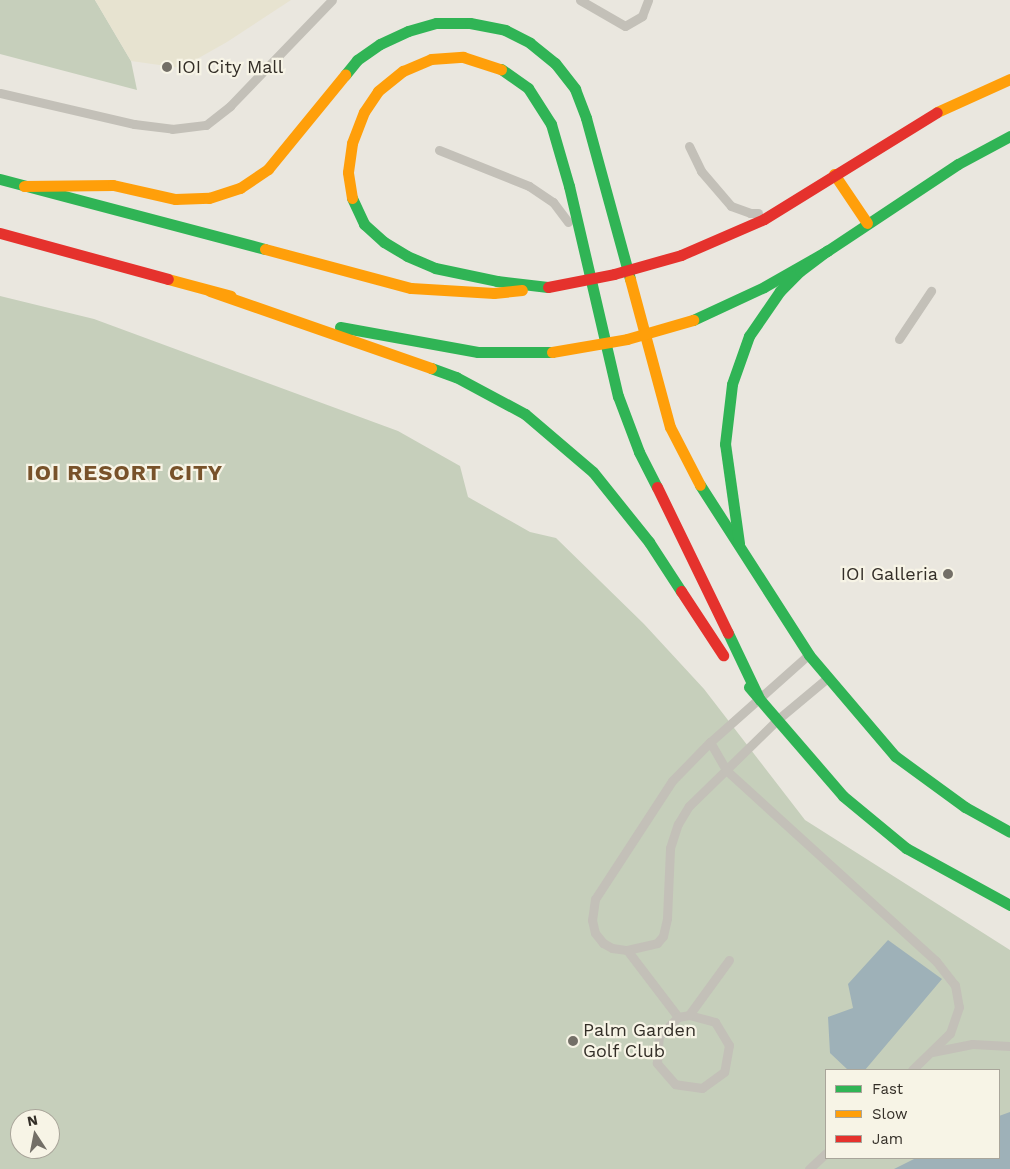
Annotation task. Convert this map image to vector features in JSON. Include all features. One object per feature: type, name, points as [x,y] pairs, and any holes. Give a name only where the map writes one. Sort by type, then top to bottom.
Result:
[{"type":"main road","points":[[24,186],[113,185],[175,199],[209,198],[240,188],[268,169],[357,60],[380,44],[408,31],[436,23],[470,23],[505,30],[530,43],[555,63],[575,89],[586,118],[670,426],[707,500],[809,655],[895,756],[965,807],[1010,832]]},
{"type":"main road","points":[[548,287],[497,281],[435,268],[407,256],[384,242],[364,224],[352,199],[348,172],[352,144],[364,112],[378,91],[403,70],[431,59],[463,57],[498,67],[528,88],[550,124],[569,186],[618,396],[638,452],[677,525],[760,700]]},
{"type":"main road","points":[[0,179],[411,288],[494,294],[548,287],[614,274],[681,255],[724,238],[775,211],[944,107],[1010,79]]},
{"type":"main road","points":[[741,551],[724,444],[732,384],[749,336],[780,290],[800,271],[867,223],[958,164],[1010,136]]},
{"type":"main road","points":[[834,174],[867,223]]},
{"type":"main road","points":[[0,234],[339,327],[408,341],[478,352],[552,352],[627,339],[693,320],[764,287],[827,251]]},
{"type":"main road","points":[[210,291],[456,377],[525,414],[592,472],[649,542],[720,651],[843,796],[906,848],[1010,905]]},
{"type":"lane","points":[[0,93],[134,124],[172,129],[206,125],[236,100],[296,35],[332,0]]},
{"type":"lane","points":[[580,0],[625,26],[642,16],[648,0]]},
{"type":"lane","points":[[689,146],[700,171],[731,206],[750,213],[775,211]]},
{"type":"lane","points":[[438,150],[529,186],[553,202],[582,240]]},
{"type":"lane","points":[[899,339],[931,291]]},
{"type":"lane","points":[[809,655],[710,742],[672,781],[595,899],[592,920],[595,933],[603,943],[612,948],[627,950],[657,943],[663,936],[667,918],[670,848],[678,824],[688,806],[777,720],[828,677]]},
{"type":"lane","points":[[710,742],[726,770],[936,961],[955,986],[959,1008],[950,1033],[913,1069]]},
{"type":"lane","points":[[627,950],[678,1017]]},
{"type":"lane","points":[[689,1015],[729,960]]},
{"type":"lane","points":[[689,1015],[715,1022],[729,1045],[724,1072],[702,1088],[674,1084],[657,1063],[659,1036],[678,1017],[689,1015]]},
{"type":"lane","points":[[931,1052],[972,1044],[1010,1046]]},
{"type":"lane","points":[[810,1169],[825,1154]]},
{"type":"green space","points":[[0,0],[95,0],[131,61],[137,90],[0,54]]},
{"type":"green space","name":"Palm Garden Golf Club","points":[[0,296],[94,319],[398,431],[460,466],[468,497],[530,532],[556,538],[644,624],[704,689],[805,820],[1010,950],[1010,1169],[0,1169]]},
{"type":"shaded area","points":[[95,0],[291,0],[227,42],[181,68],[131,61]]},
{"type":"shaded area","points":[[888,940],[942,979],[866,1069],[847,1069],[830,1053],[828,1017],[853,1008],[848,984]]},
{"type":"shaded area","points":[[1010,1112],[1010,1169],[894,1169],[914,1159],[1000,1159],[1000,1116]]},
{"type":"traffic: fast","points":[[345,75],[357,60],[380,44],[408,31],[436,23],[470,23],[505,30],[530,43],[555,63],[575,89],[586,118],[630,279]]},
{"type":"traffic: fast","points":[[501,69],[528,88],[551,124],[569,186],[618,396],[639,452],[657,487]]},
{"type":"traffic: fast","points":[[693,320],[764,287],[827,251],[958,164],[1010,136]]},
{"type":"traffic: fast","points":[[0,179],[265,249]]},
{"type":"traffic: fast","points":[[352,198],[364,224],[384,242],[407,256],[435,268],[497,281],[548,287]]},
{"type":"traffic: fast","points":[[739,543],[725,444],[732,384],[749,336],[780,291],[800,271],[827,251]]},
{"type":"traffic: fast","points":[[340,327],[478,352],[552,352]]},
{"type":"traffic: fast","points":[[431,368],[456,377],[525,414],[593,472],[649,542],[681,591]]},
{"type":"traffic: fast","points":[[700,485],[809,655],[895,756],[965,807],[1010,832]]},
{"type":"traffic: fast","points":[[728,633],[760,700]]},
{"type":"traffic: fast","points":[[749,687],[843,796],[906,848],[1010,905]]},
{"type":"traffic: slow","points":[[352,198],[348,172],[352,143],[364,112],[378,91],[403,71],[431,59],[463,57],[501,69]]},
{"type":"traffic: slow","points":[[24,186],[113,185],[175,199],[209,198],[240,188],[268,169],[345,75]]},
{"type":"traffic: slow","points":[[937,112],[1010,79]]},
{"type":"traffic: slow","points":[[834,174],[867,223]]},
{"type":"traffic: slow","points":[[265,249],[411,288],[494,293],[522,290]]},
{"type":"traffic: slow","points":[[168,279],[231,296]]},
{"type":"traffic: slow","points":[[630,279],[670,427],[700,485]]},
{"type":"traffic: slow","points":[[210,291],[431,368]]},
{"type":"traffic: slow","points":[[552,352],[627,339],[693,320]]},
{"type":"traffic: jam","points":[[681,255],[764,219],[937,112]]},
{"type":"traffic: jam","points":[[0,233],[168,279]]},
{"type":"traffic: jam","points":[[548,287],[614,274],[681,255]]},
{"type":"traffic: jam","points":[[657,487],[728,633]]},
{"type":"traffic: jam","points":[[681,591],[723,655]]},
{"type":"place","name":"IOI City Mall","points":[[167,67]]},
{"type":"place","name":"IOI Galleria","points":[[948,574]]},
{"type":"place","name":"Palm Garden Golf Club","points":[[573,1041]]},
{"type":"district","name":"IOI RESORT CITY","points":[[125,473]]}]
